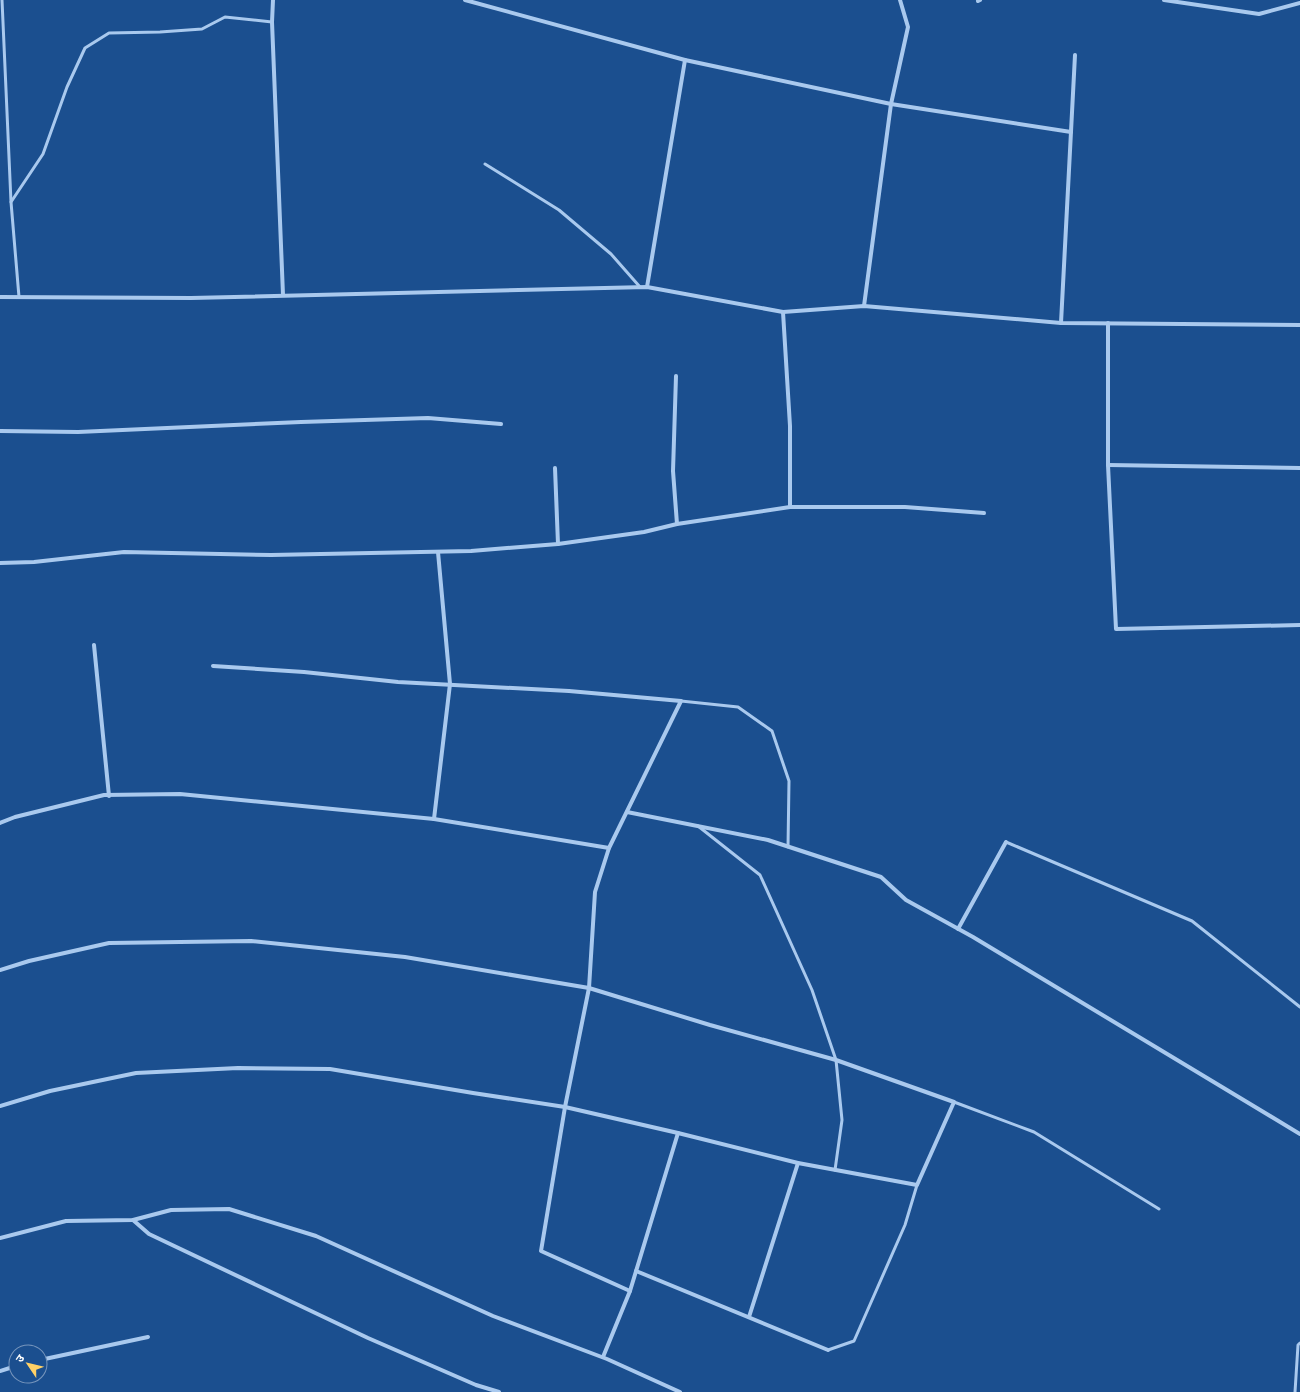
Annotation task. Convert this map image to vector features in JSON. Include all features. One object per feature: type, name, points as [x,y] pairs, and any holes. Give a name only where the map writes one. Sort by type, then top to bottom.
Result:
[{"type":"street","points":[[273,0],[272,22],[283,295]]},
{"type":"street","points":[[465,0],[685,60],[891,104],[1071,132]]},
{"type":"street","points":[[864,306],[891,104],[908,27],[900,0]]},
{"type":"street","points":[[1164,0],[1259,14],[1300,3]]},
{"type":"street","points":[[1061,323],[1075,55]]},
{"type":"street","points":[[647,287],[685,60]]},
{"type":"street","points":[[0,297],[191,298],[647,287],[783,312],[864,306],[1061,323],[1300,326]]},
{"type":"street","points":[[783,312],[790,426],[790,507]]},
{"type":"street","points":[[1108,323],[1108,465],[1116,629],[1300,625]]},
{"type":"street","points":[[676,376],[673,471],[677,524]]},
{"type":"street","points":[[0,431],[78,432],[428,418],[501,424]]},
{"type":"street","points":[[1108,465],[1300,468]]},
{"type":"street","points":[[555,468],[558,544]]},
{"type":"street","points":[[0,563],[34,562],[124,552],[271,555],[471,551],[558,544],[644,532],[677,524],[790,507],[905,507],[984,513]]},
{"type":"street","points":[[434,819],[450,684],[438,552]]},
{"type":"street","points":[[94,645],[109,796]]},
{"type":"street","points":[[213,666],[304,672],[398,682],[569,691],[681,701],[609,848],[595,892],[589,988],[565,1106],[541,1251],[630,1291]]},
{"type":"street","points":[[0,823],[15,817],[104,795],[180,794],[434,819],[609,848]]},
{"type":"street","points":[[627,812],[768,840],[881,877],[906,900],[958,928],[1300,1134]]},
{"type":"street","points":[[958,928],[1006,842]]},
{"type":"street","points":[[0,970],[29,961],[108,943],[251,941],[405,957],[589,988],[710,1025],[836,1060],[954,1102],[917,1185],[798,1163],[565,1106],[473,1094],[330,1069],[238,1068],[136,1073],[50,1091],[0,1106]]},
{"type":"street","points":[[603,1358],[630,1291],[678,1133]]},
{"type":"street","points":[[749,1317],[798,1163]]},
{"type":"street","points":[[0,1238],[66,1220],[134,1220],[171,1210],[229,1209],[316,1236],[493,1316],[603,1358],[680,1392]]},
{"type":"street","points":[[134,1220],[149,1234],[368,1338],[476,1384],[499,1392]]},
{"type":"street","points":[[636,1271],[828,1350]]},
{"type":"street","points":[[48,1358],[148,1337]]},
{"type":"lane","points":[[2,0],[11,202],[19,297]]},
{"type":"lane","points":[[11,202],[43,154],[67,86],[85,48],[109,33],[202,29],[225,17],[272,22]]},
{"type":"lane","points":[[485,164],[559,210],[611,254],[640,287]]},
{"type":"lane","points":[[681,701],[738,707],[772,731],[789,781],[788,847]]},
{"type":"lane","points":[[698,826],[760,876],[812,990],[836,1060],[842,1120],[835,1170]]},
{"type":"lane","points":[[1006,842],[1192,921],[1300,1007]]},
{"type":"lane","points":[[954,1102],[1034,1132],[1159,1209]]},
{"type":"lane","points":[[828,1350],[854,1342],[905,1225],[917,1185]]},
{"type":"lane","points":[[1295,1392],[1298,1345],[1300,1343]]}]
